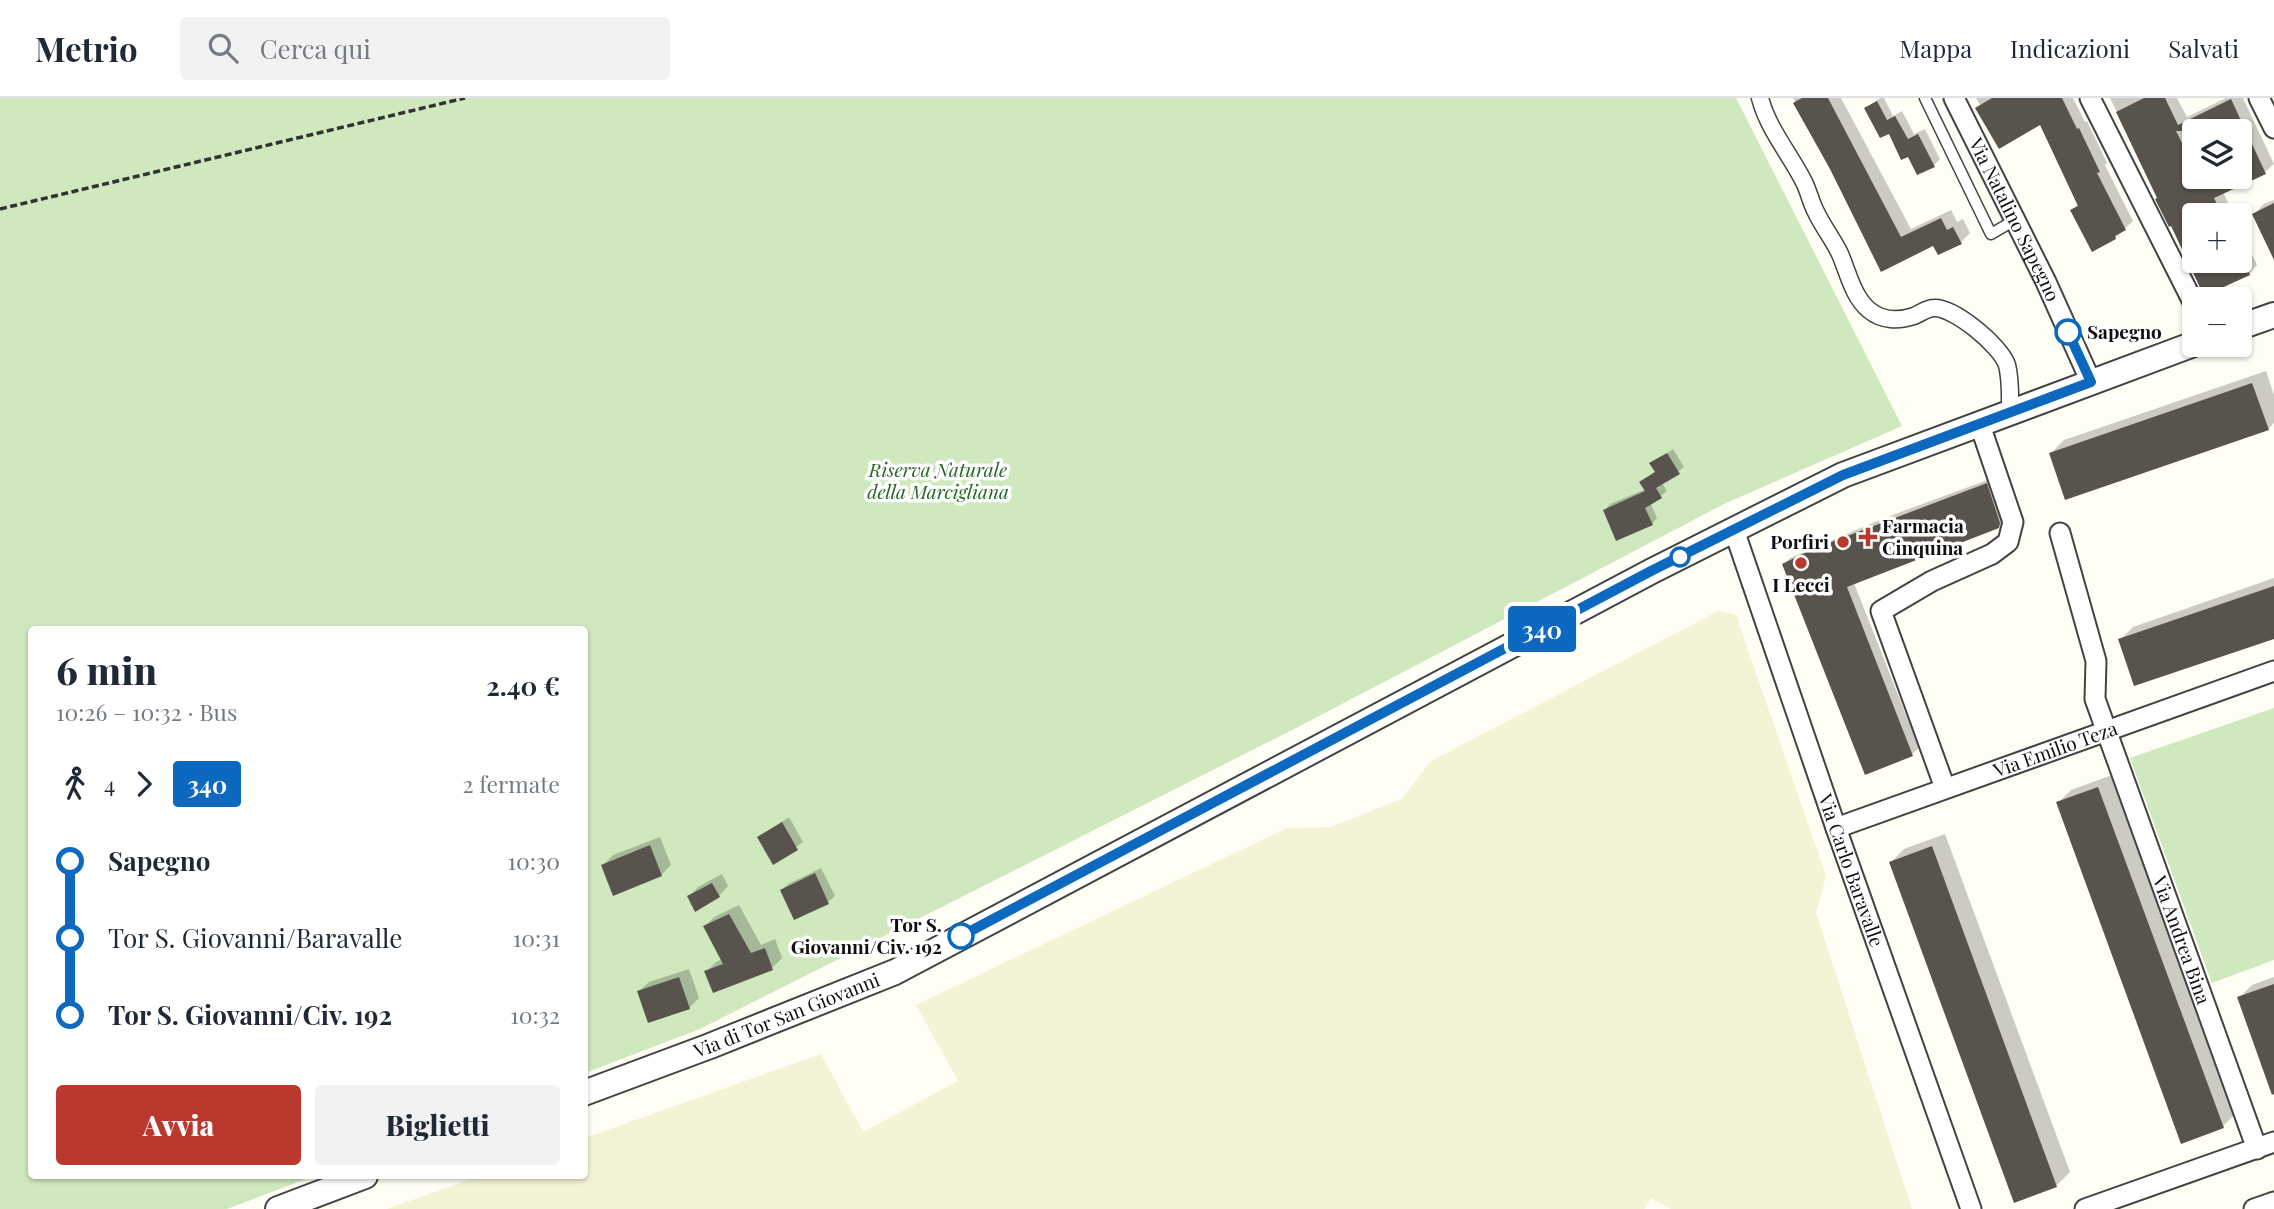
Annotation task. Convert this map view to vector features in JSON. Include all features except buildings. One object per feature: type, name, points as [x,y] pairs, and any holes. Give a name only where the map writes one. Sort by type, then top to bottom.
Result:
[{"type":"street","points":[[1760,98],[1765,116],[1805,183],[1815,211],[1834,240],[1862,302],[1872,312],[1890,320],[1915,316],[1931,308],[1941,308],[1977,331],[1997,347],[2004,359],[2010,413]]},
{"type":"street","name":"Via Natalino Sapegno","points":[[1954,98],[2091,382]]},
{"type":"street","points":[[2090,98],[2186,287]]},
{"type":"street","points":[[2259,98],[2274,128]]},
{"type":"street","points":[[2252,323],[2274,315]]},
{"type":"street","name":"Via di Tor San Giovanni","points":[[588,1092],[895,972],[1651,571],[1843,475],[2182,348]]},
{"type":"street","points":[[1945,788],[1881,611],[1933,581],[1992,554],[2008,542],[2013,522],[1980,425]]},
{"type":"street","name":"Via Carlo Baravalle","points":[[1734,530],[1971,1209]]},
{"type":"street","name":"Via Andrea Bina","points":[[2060,533],[2096,661],[2095,699],[2265,1145]]},
{"type":"street","name":"Via Emilio Teza","points":[[1836,828],[2274,671]]},
{"type":"street","points":[[2085,1209],[2265,1145]]},
{"type":"street","points":[[278,1209],[357,1179]]},
{"type":"street","points":[[2254,1209],[2274,1202]]},
{"type":"lane","points":[[1925,98],[1991,234],[2015,220]]},
{"type":"path","points":[[0,209],[465,98]]},
{"type":"green space","name":"Riserva Naturale della Marcigliana","points":[[0,98],[1736,98],[1902,426],[1726,503],[1296,728],[700,1029],[588,1072],[588,626],[28,626],[28,1179],[306,1179],[227,1209],[0,1209]]},
{"type":"green space","points":[[1718,611],[1736,615],[1826,876],[1816,913],[1912,1209],[1671,1209],[1651,1198],[1644,1209],[387,1209],[471,1179],[588,1179],[588,1137],[821,1054],[863,1132],[958,1081],[916,1005],[1287,828],[1331,827],[1402,799],[1431,761]]},
{"type":"green space","points":[[2274,708],[2274,960],[2212,983],[2130,758]]},
{"type":"bus line","name":"340","points":[[961,936],[1651,571],[1843,475],[2091,382],[2068,332]]},
{"type":"place","name":"Sapegno","points":[[2068,332]]},
{"type":"place","name":"Farmacia Cinquina","points":[[1868,537]]},
{"type":"place","name":"Porfiri","points":[[1843,542]]},
{"type":"place","name":"I Lecci","points":[[1801,563]]},
{"type":"place","name":"Tor S. Giovanni/Civ. 192","points":[[961,936]]}]
